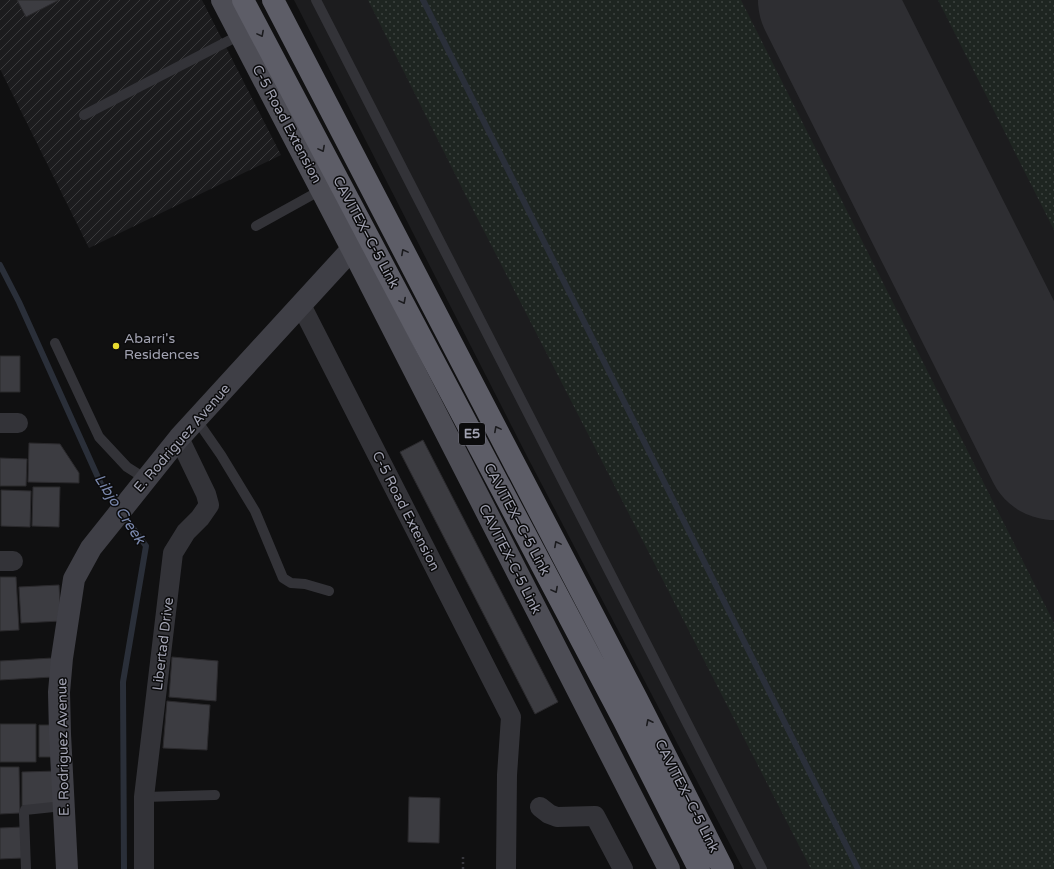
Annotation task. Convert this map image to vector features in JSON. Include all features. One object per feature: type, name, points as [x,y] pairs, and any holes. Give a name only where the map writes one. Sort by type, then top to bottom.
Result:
[{"type":"highway","name":"CAVITEX–C-5 Link","points":[[243,0],[615,705],[699,869]]},
{"type":"highway","name":"CAVITEX–C-5 Link","points":[[273,0],[634,692],[724,869]]},
{"type":"main road","name":"C-5 Road Extension","points":[[222,0],[352,249]]},
{"type":"main road","name":"E. Rodriguez Avenue","points":[[67,869],[59,692],[62,658],[74,579],[91,548],[196,419],[352,249]]},
{"type":"main road","name":"CAVITEX-C-5 Link","points":[[352,249],[669,869]]},
{"type":"street","name":"C-5 Road Extension","points":[[301,305],[511,717],[507,775],[506,869]]},
{"type":"street","name":"Libertad Drive","points":[[144,869],[144,798],[174,553],[186,532],[200,518],[209,505],[206,494],[180,438]]},
{"type":"street","points":[[540,807],[549,814],[557,817],[595,816],[623,869]]},
{"type":"lane","points":[[316,0],[762,869]]},
{"type":"lane","points":[[84,115],[240,35]]},
{"type":"lane","points":[[256,226],[321,190]]},
{"type":"lane","points":[[55,343],[99,437],[127,467],[145,481]]},
{"type":"lane","points":[[196,419],[222,455],[255,511],[283,578],[290,583],[305,584],[329,591]]},
{"type":"lane","points":[[144,798],[215,795]]},
{"type":"lane","points":[[26,869],[25,810],[63,806]]},
{"type":"path","points":[[463,854],[463,869]]},
{"type":"shaded area","points":[[0,0],[202,0],[281,155],[89,248],[0,69]]},
{"type":"shaded area","points":[[294,0],[1054,0],[1054,869],[743,869],[529,460]]},
{"type":"shaded area","points":[[368,0],[741,0],[1054,623],[1054,869],[811,869],[466,196]]},
{"type":"shaded area","points":[[938,0],[1054,0],[1054,230]]},
{"type":"building","points":[[17,0],[59,0],[26,17]]},
{"type":"building","points":[[0,356],[20,356],[20,392],[0,392]]},
{"type":"building","points":[[423,440],[558,702],[535,714],[400,452]]},
{"type":"building","points":[[29,443],[60,444],[79,473],[79,483],[28,482]]},
{"type":"building","points":[[0,458],[27,459],[26,486],[0,486]]},
{"type":"building","points":[[33,487],[60,487],[59,527],[32,526]]},
{"type":"building","points":[[1,490],[31,491],[30,527],[1,526]]},
{"type":"building","points":[[0,577],[16,577],[19,630],[0,631]]},
{"type":"building","points":[[59,585],[61,621],[21,623],[19,587]]},
{"type":"building","points":[[172,657],[218,661],[216,701],[169,697]]},
{"type":"building","points":[[52,658],[53,677],[0,680],[0,661]]},
{"type":"building","points":[[167,701],[210,705],[207,750],[163,748]]},
{"type":"building","points":[[0,724],[36,724],[36,762],[0,762]]},
{"type":"building","points":[[39,725],[55,725],[55,757],[39,757]]},
{"type":"building","points":[[0,767],[19,767],[20,813],[0,814]]},
{"type":"building","points":[[57,771],[58,805],[22,806],[22,772]]},
{"type":"building","points":[[409,797],[440,798],[439,843],[408,842]]},
{"type":"building","points":[[22,827],[23,858],[0,859],[0,828]]},
{"type":"waterway","points":[[423,0],[858,869]]},
{"type":"waterway","name":"Libjo Creek","points":[[0,265],[19,302],[101,484],[146,546],[123,682],[124,869]]},
{"type":"runway","points":[[826,0],[1054,452]]},
{"type":"place","name":"Abarri's Residences","points":[[116,346]]}]
